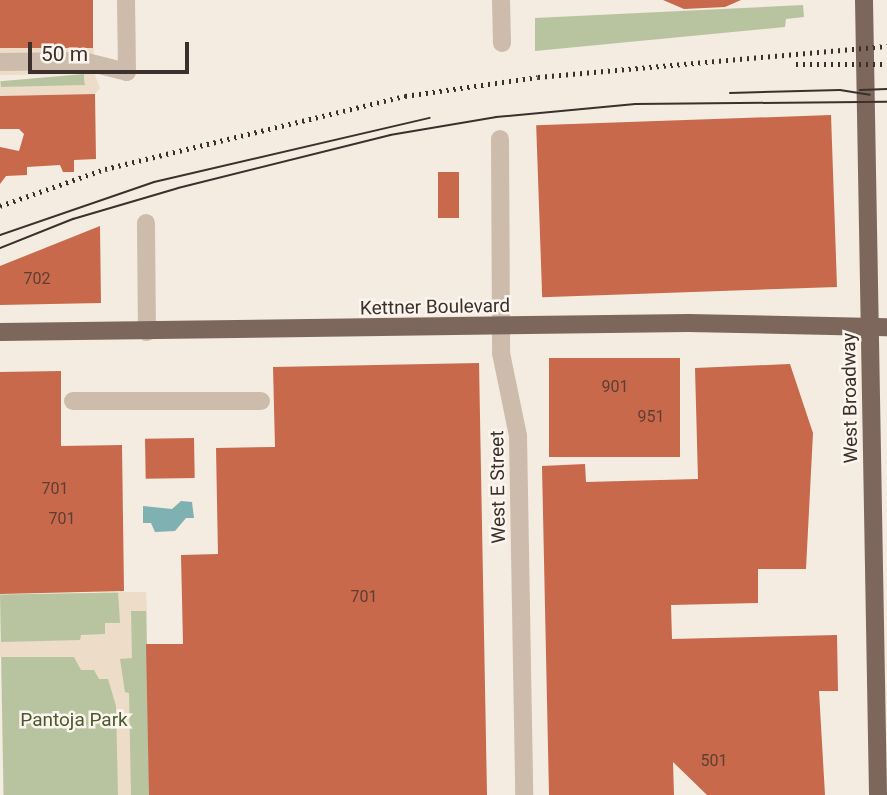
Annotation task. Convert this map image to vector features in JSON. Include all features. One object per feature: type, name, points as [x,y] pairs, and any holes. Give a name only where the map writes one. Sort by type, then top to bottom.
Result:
[{"type":"main road","name":"West Broadway","points":[[864,0],[882,323],[878,795]]},
{"type":"main road","name":"Kettner Boulevard","points":[[0,332],[882,323]]},
{"type":"street","points":[[0,62],[83,61],[127,72],[126,0]]},
{"type":"street","points":[[501,0],[502,43]]},
{"type":"street","name":"West E Street","points":[[500,139],[501,353],[518,436],[524,795]]},
{"type":"street","points":[[146,223],[147,332]]},
{"type":"street","points":[[73,401],[261,401]]},
{"type":"green space","points":[[803,5],[804,17],[786,19],[785,27],[535,51],[535,18]]},
{"type":"green space","points":[[84,74],[85,86],[1,93],[0,81]]},
{"type":"green space","name":"Pantoja Park","points":[[146,592],[150,795],[4,795],[0,595]]},
{"type":"shaded area","points":[[94,47],[93,70],[100,88],[95,94],[0,96],[0,87],[85,85],[84,74],[0,75],[0,48]]},
{"type":"shaded area","points":[[118,592],[146,592],[146,611],[131,611],[132,658],[120,659],[125,692],[129,693],[131,795],[118,795],[116,706],[108,679],[99,679],[94,670],[81,670],[74,657],[0,657],[0,642],[80,640],[81,635],[105,634],[105,623],[120,623]]},
{"type":"water","points":[[181,501],[192,502],[194,518],[186,518],[175,531],[155,532],[151,523],[143,523],[143,506],[172,509]]},
{"type":"building","points":[[0,0],[93,0],[93,48],[0,48]]},
{"type":"building","points":[[663,0],[741,0],[725,7],[684,9]]},
{"type":"building","points":[[95,94],[96,159],[74,160],[74,172],[63,172],[60,165],[27,167],[27,175],[6,176],[0,184],[0,147],[19,151],[24,134],[19,129],[0,129],[0,96]]},
{"type":"building","points":[[831,115],[837,287],[542,297],[536,125]]},
{"type":"building","points":[[438,172],[459,172],[459,218],[438,218]]},
{"type":"building","points":[[100,226],[101,303],[0,305],[0,266]]},
{"type":"building","points":[[549,358],[680,358],[680,457],[549,457]]},
{"type":"building","points":[[479,363],[487,795],[149,795],[146,644],[183,644],[181,555],[218,554],[216,448],[275,447],[273,367]]},
{"type":"building","points":[[790,364],[813,433],[806,569],[758,569],[758,603],[671,605],[672,639],[837,635],[838,691],[819,691],[825,795],[707,795],[673,762],[674,795],[549,795],[542,466],[585,464],[586,482],[698,479],[695,368]]},
{"type":"building","points":[[61,371],[61,446],[122,445],[124,591],[0,594],[0,372]]},
{"type":"building","points":[[194,438],[195,478],[146,479],[145,439]]},
{"type":"tram line","points":[[860,90],[887,89]]},
{"type":"tram line","points":[[730,93],[840,90],[870,95]]},
{"type":"tram line","points":[[0,248],[73,219],[178,188],[390,135],[496,117],[635,104],[887,102]]},
{"type":"tram line","points":[[0,235],[154,182],[430,118]]},
{"type":"railway","points":[[0,206],[105,169],[405,96],[538,77],[887,46]]},
{"type":"railway","points":[[796,64],[887,64]]}]
